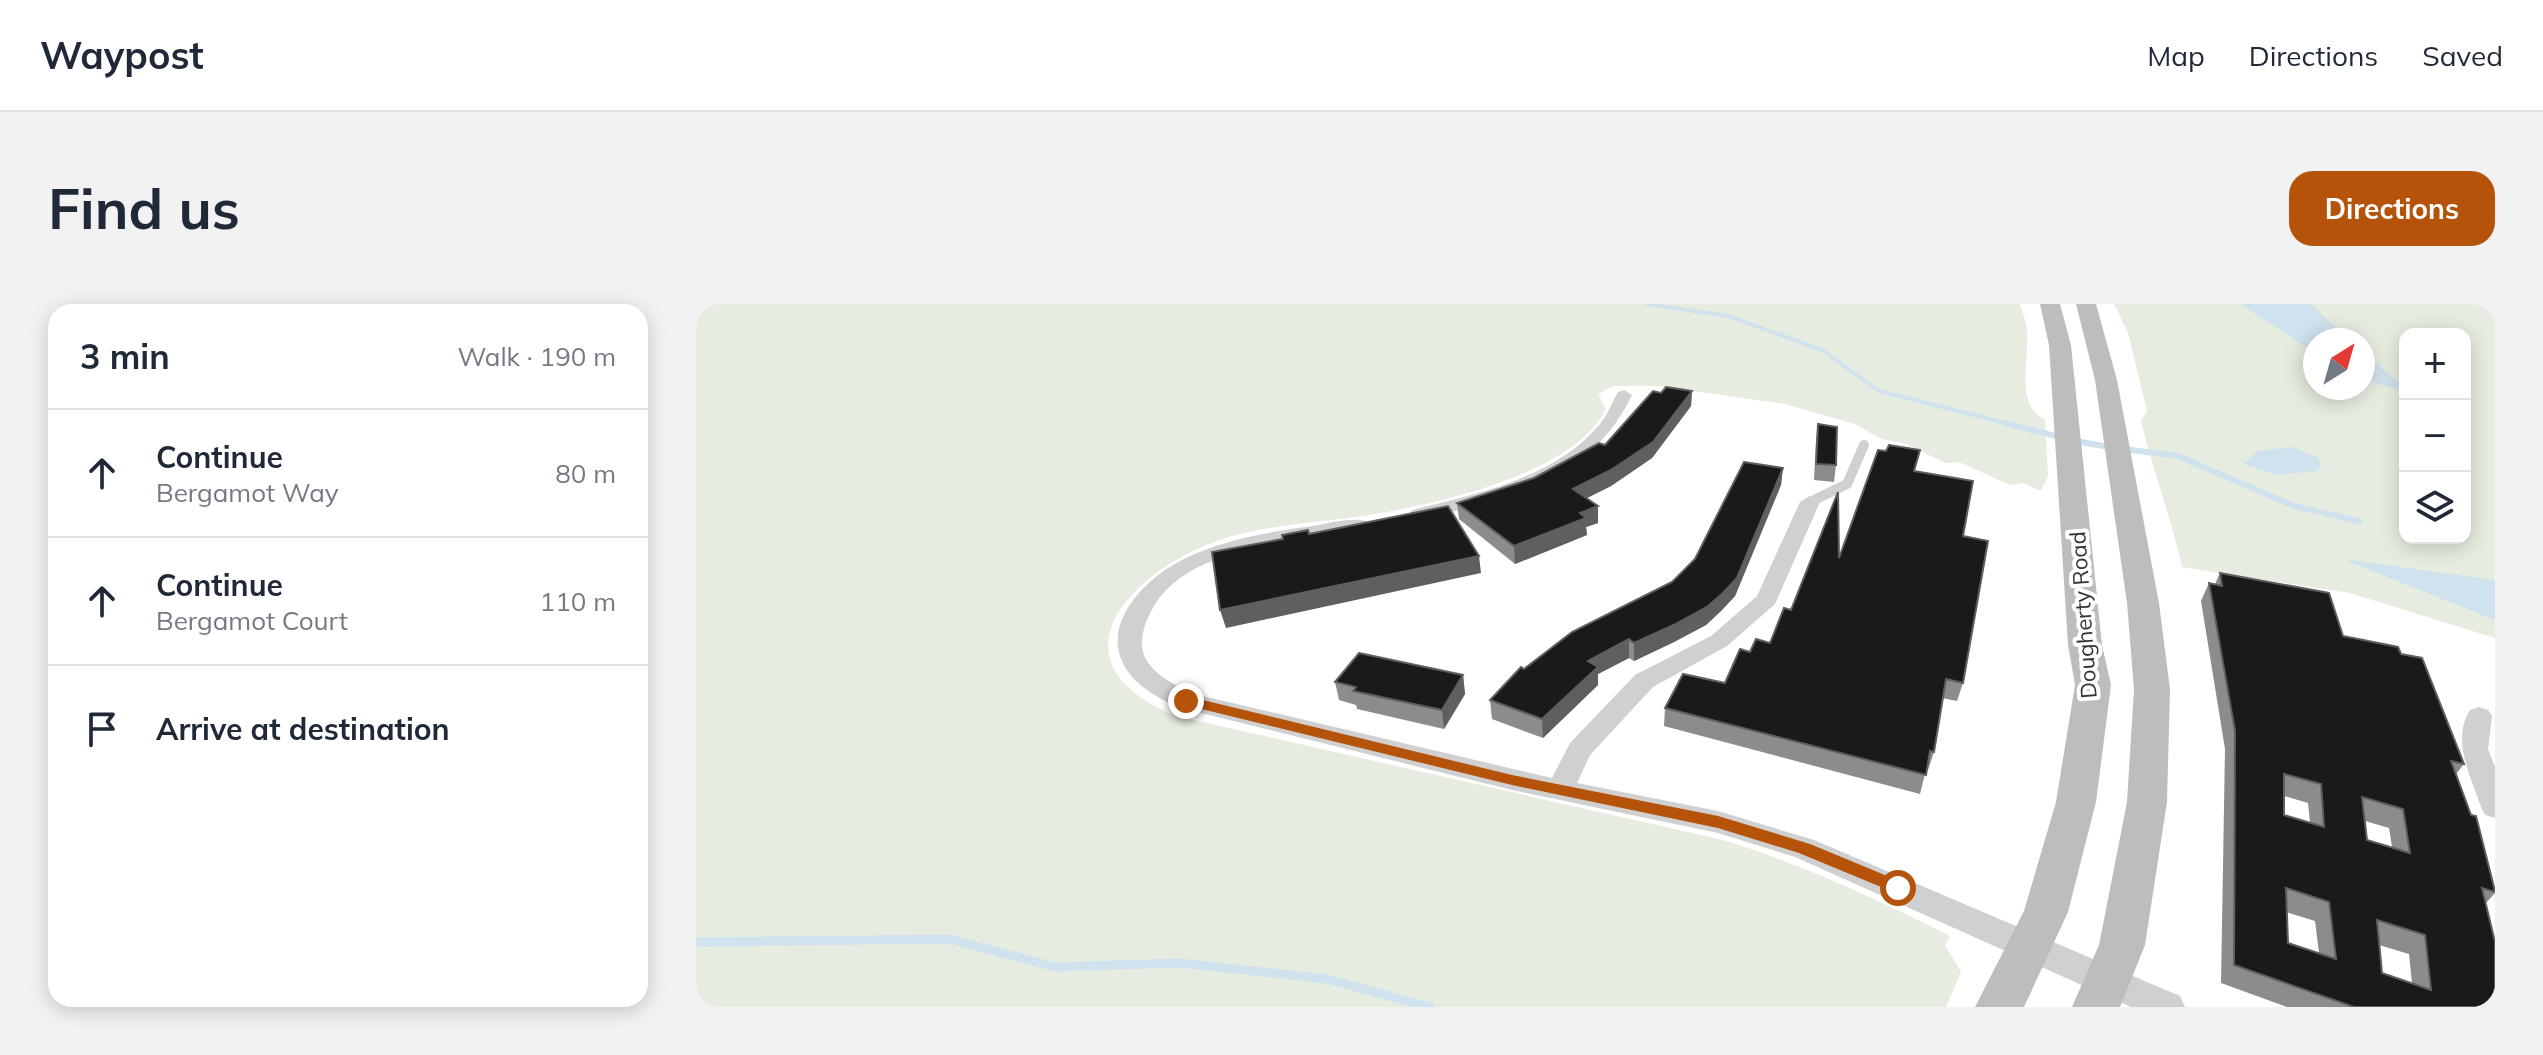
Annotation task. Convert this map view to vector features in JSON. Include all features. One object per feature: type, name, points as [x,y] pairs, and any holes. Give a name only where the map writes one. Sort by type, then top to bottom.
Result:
[{"type":"main road","name":"Dougherty Road","points":[[1999,1007],[2046,912],[2076,802],[2093,685],[2085,645],[2060,345],[2050,304]]},
{"type":"main road","points":[[2086,304],[2100,349],[2143,603],[2152,689],[2147,802],[2122,945],[2102,994]]},
{"type":"street","points":[[1624,395],[1618,413],[1602,437],[1562,463],[1489,493],[1390,521],[1233,546],[1186,566],[1150,596],[1131,629],[1131,656],[1140,673],[1186,701],[1560,789],[1718,822],[1804,848],[2027,946],[2102,994],[2168,1007]]},
{"type":"street","points":[[1560,789],[1579,750],[1644,681],[1719,641],[1767,599],[1810,502]]},
{"type":"street","points":[[2479,716],[2475,749],[2495,807]]},
{"type":"lane","points":[[1810,502],[1847,484],[1864,445]]},
{"type":"shaded area","points":[[696,304],[2020,304],[2027,329],[2026,392],[2035,413],[2045,419],[2048,476],[2041,491],[2023,483],[2010,485],[1959,462],[1945,463],[1907,444],[1881,439],[1855,424],[1785,404],[1658,386],[1613,386],[1598,394],[1606,409],[1589,432],[1563,452],[1498,484],[1392,511],[1232,536],[1181,557],[1128,599],[1113,623],[1108,647],[1116,672],[1137,695],[1176,716],[1723,840],[1838,883],[1950,936],[1945,945],[1961,972],[1946,1007],[696,1007]]},
{"type":"shaded area","points":[[2114,304],[2495,304],[2495,638],[2350,593],[2182,567],[2141,421],[2147,411],[2128,333]]},
{"type":"water","points":[[2240,304],[2311,304],[2336,328],[2303,328],[2303,345]]},
{"type":"water","points":[[2375,362],[2399,383],[2399,390],[2375,383]]},
{"type":"water","points":[[2293,447],[2318,458],[2321,466],[2317,471],[2277,475],[2243,464],[2258,451]]},
{"type":"water","points":[[2349,562],[2495,580],[2495,620]]},
{"type":"building","points":[[1666,387],[1692,391],[1653,442],[1611,470],[1573,489],[1598,506],[1580,513],[1586,518],[1514,546],[1457,503],[1534,478],[1599,443],[1605,445],[1653,391],[1661,393]]},
{"type":"building","points":[[1818,424],[1837,427],[1836,465],[1816,464]]},
{"type":"building","points":[[1889,445],[1920,450],[1914,471],[1973,481],[1963,536],[1988,541],[1963,683],[1946,679],[1934,752],[1930,751],[1926,775],[1665,708],[1683,674],[1725,683],[1740,649],[1750,652],[1756,639],[1770,643],[1784,608],[1791,610],[1838,492],[1839,558],[1878,450],[1886,451]]},
{"type":"building","points":[[1744,462],[1783,468],[1737,578],[1723,593],[1707,607],[1676,624],[1634,643],[1629,639],[1588,661],[1598,667],[1542,719],[1490,700],[1521,667],[1524,669],[1572,632],[1672,582],[1695,559]]},
{"type":"building","points":[[1448,506],[1479,556],[1220,610],[1212,552],[1283,539],[1282,535],[1308,530],[1309,534]]},
{"type":"building","points":[[2220,573],[2329,593],[2343,636],[2398,647],[2401,654],[2422,658],[2464,764],[2451,761],[2471,815],[2476,816],[2495,891],[2482,888],[2495,942],[2495,1007],[2354,1007],[2234,965],[2235,731],[2209,583],[2222,586]],"holes":[[[2284,774],[2321,784],[2324,827],[2284,815]],[[2362,797],[2403,809],[2410,853],[2367,840]],[[2286,888],[2329,902],[2336,959],[2288,943]],[[2377,920],[2425,935],[2431,990],[2382,973]]]},
{"type":"building","points":[[1359,653],[1463,675],[1442,710],[1353,691],[1356,687],[1335,682]]},
{"type":"waterway","points":[[1647,304],[1728,316],[1822,350],[1879,391],[2013,425]]},
{"type":"waterway","points":[[2005,423],[2063,438]]},
{"type":"waterway","points":[[2075,441],[2110,447]]},
{"type":"waterway","points":[[2123,449],[2178,456],[2294,506],[2359,521]]},
{"type":"waterway","points":[[696,942],[949,939],[1055,967],[1179,963],[1327,979],[1430,1007]]},
{"type":"route","points":[[1186,701],[1512,780],[1718,822],[1804,848],[1898,888]]}]
